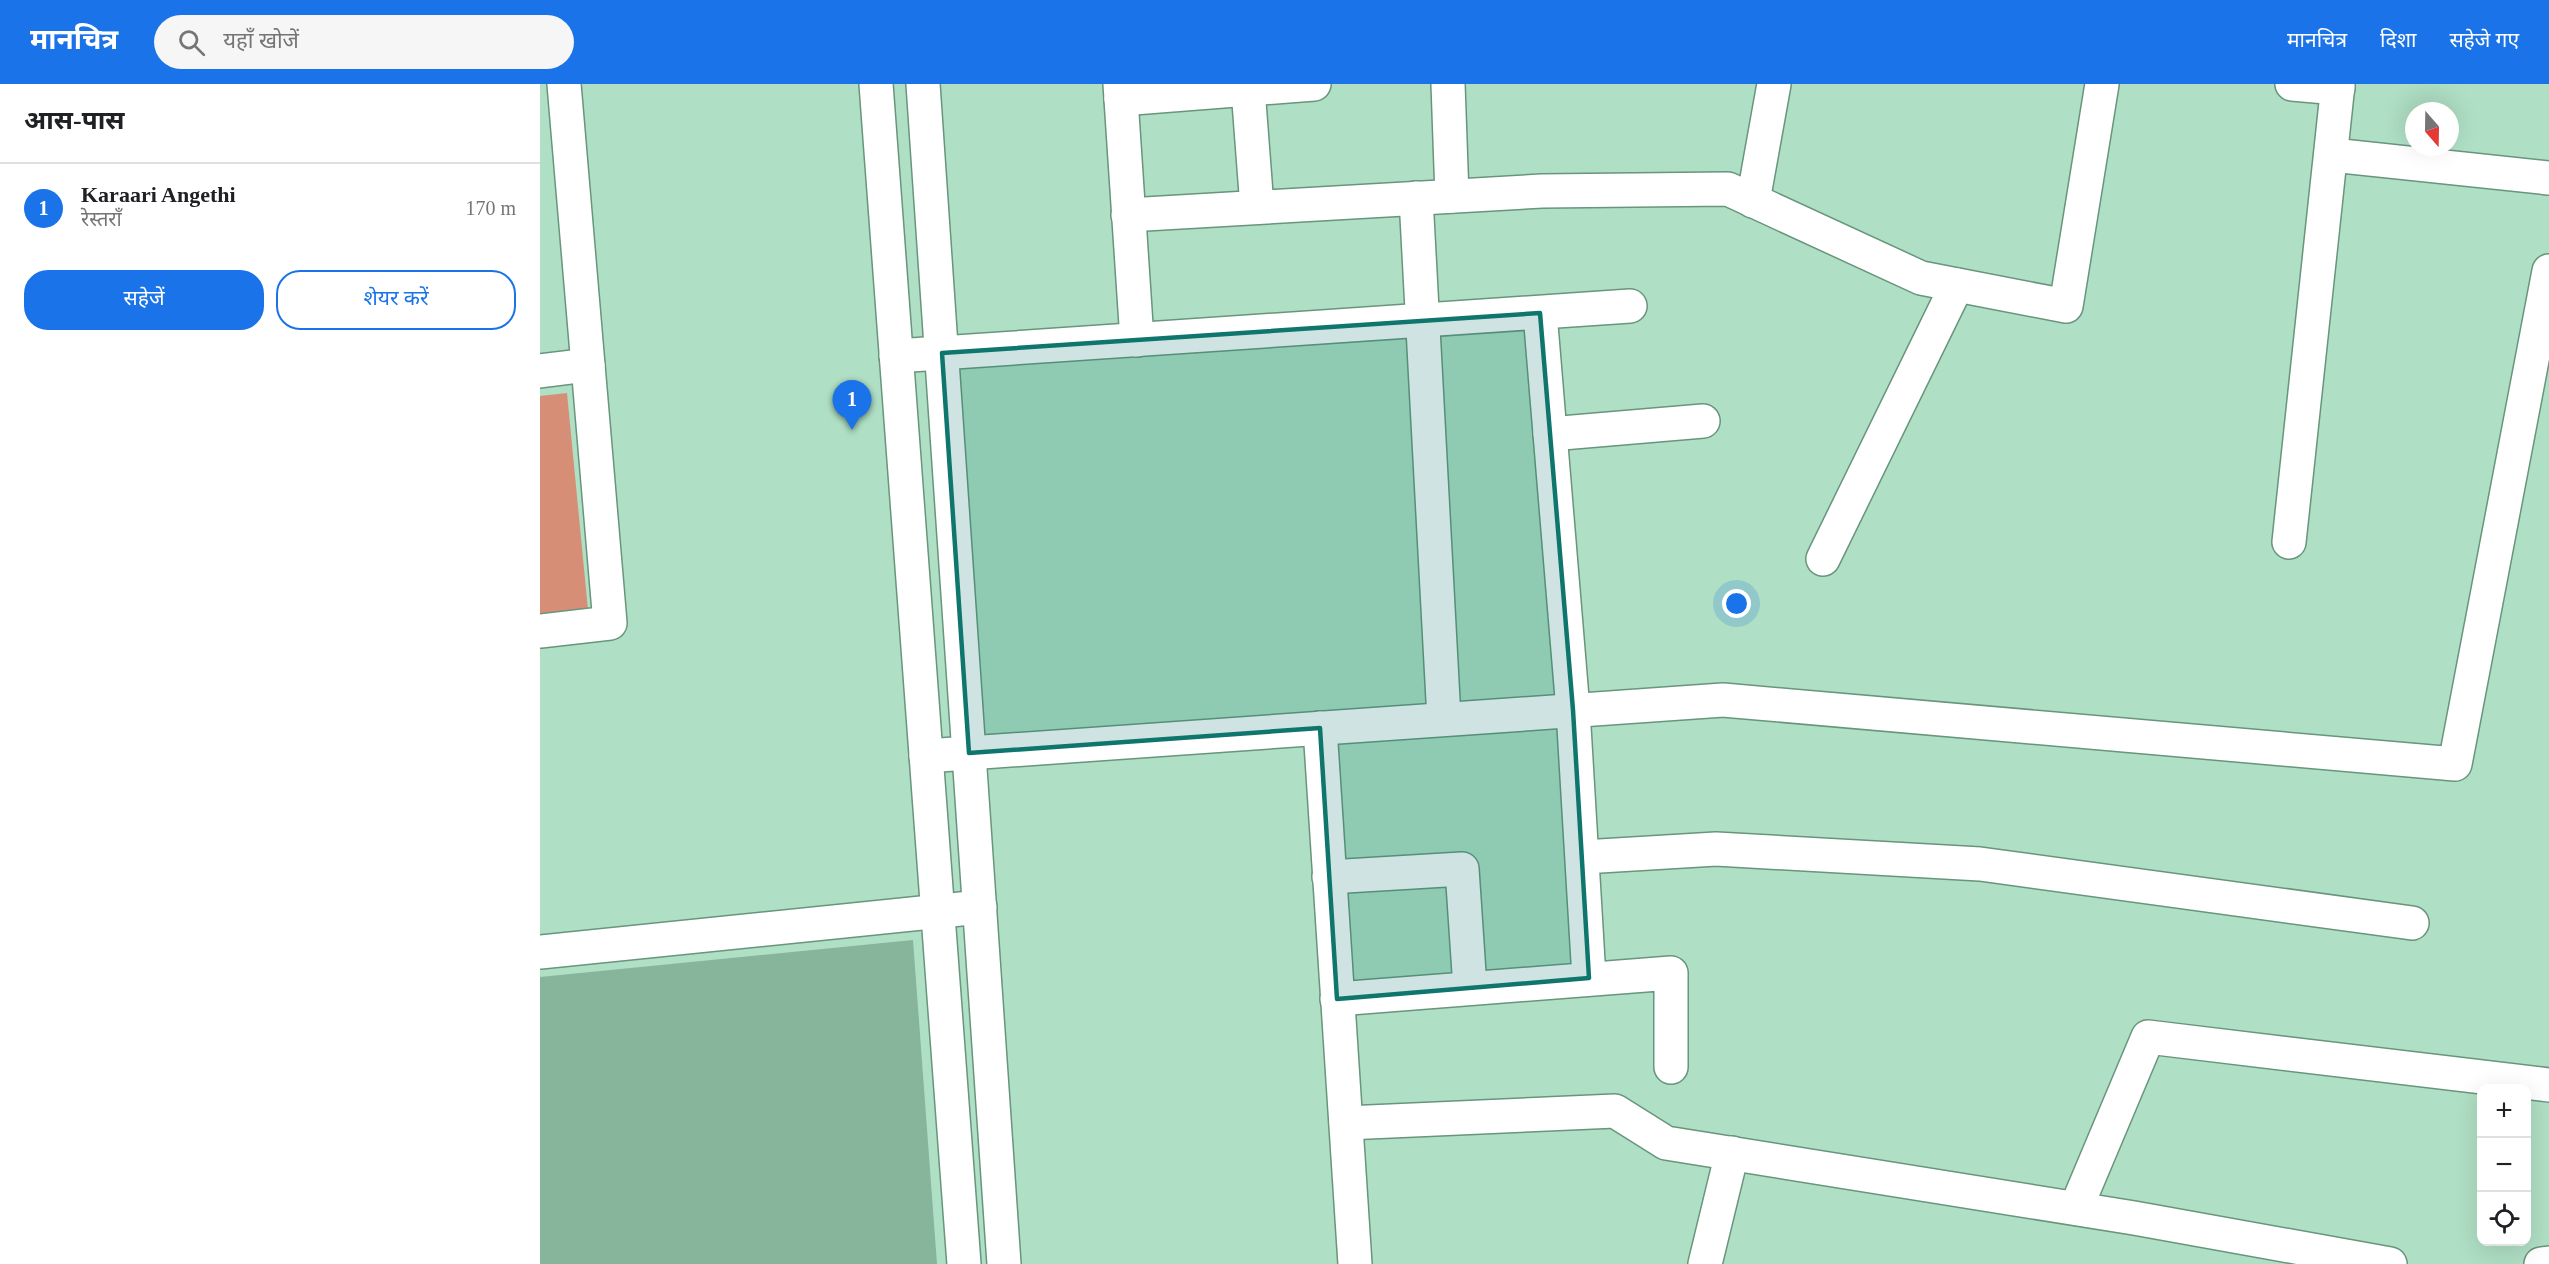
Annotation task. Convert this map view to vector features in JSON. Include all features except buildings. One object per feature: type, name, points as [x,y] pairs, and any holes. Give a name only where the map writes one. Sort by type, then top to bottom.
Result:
[{"type":"street","points":[[540,631],[610,623],[564,84]]},
{"type":"street","points":[[876,84],[964,1264]]},
{"type":"street","points":[[923,84],[1004,1264]]},
{"type":"street","points":[[1137,340],[1120,91],[1248,89],[1314,84]]},
{"type":"street","points":[[1448,84],[1452,196]]},
{"type":"street","points":[[1753,201],[1774,84]]},
{"type":"street","points":[[1128,215],[1542,191],[1728,189],[1921,278],[2066,306],[2102,84]]},
{"type":"street","points":[[2289,542],[2338,86],[2292,84]]},
{"type":"street","points":[[1248,89],[1257,207]]},
{"type":"street","points":[[2332,155],[2549,178]]},
{"type":"street","points":[[1416,198],[1444,719]]},
{"type":"street","points":[[926,756],[1723,700],[2455,764],[2536,403],[2549,271]]},
{"type":"street","points":[[1822,559],[1958,285]]},
{"type":"street","points":[[896,356],[1630,306]]},
{"type":"street","points":[[1540,313],[1573,710],[1588,978]]},
{"type":"street","points":[[540,371],[588,365]]},
{"type":"street","points":[[1550,434],[1702,421]]},
{"type":"street","points":[[1320,728],[1355,1264]]},
{"type":"street","points":[[1583,857],[1716,849],[1980,864],[2412,923]]},
{"type":"street","points":[[1329,877],[1462,869],[1470,988]]},
{"type":"street","points":[[540,952],[980,907]]},
{"type":"street","points":[[1337,999],[1671,973],[1671,1067]]},
{"type":"street","points":[[2076,1208],[2148,1037],[2549,1085]]},
{"type":"street","points":[[1346,1123],[1615,1111],[1666,1143],[2076,1208],[2390,1264]]},
{"type":"street","points":[[1706,1264],[1732,1154]]},
{"type":"street","points":[[2541,1264],[2549,1263]]},
{"type":"highlighted area","points":[[1540,313],[1573,710],[1589,978],[1337,999],[1320,728],[969,753],[942,353]]},
{"type":"shaded area","points":[[567,393],[588,610],[540,614],[540,396]]},
{"type":"place","name":"Karaari Angethi","points":[[852,430]]}]
